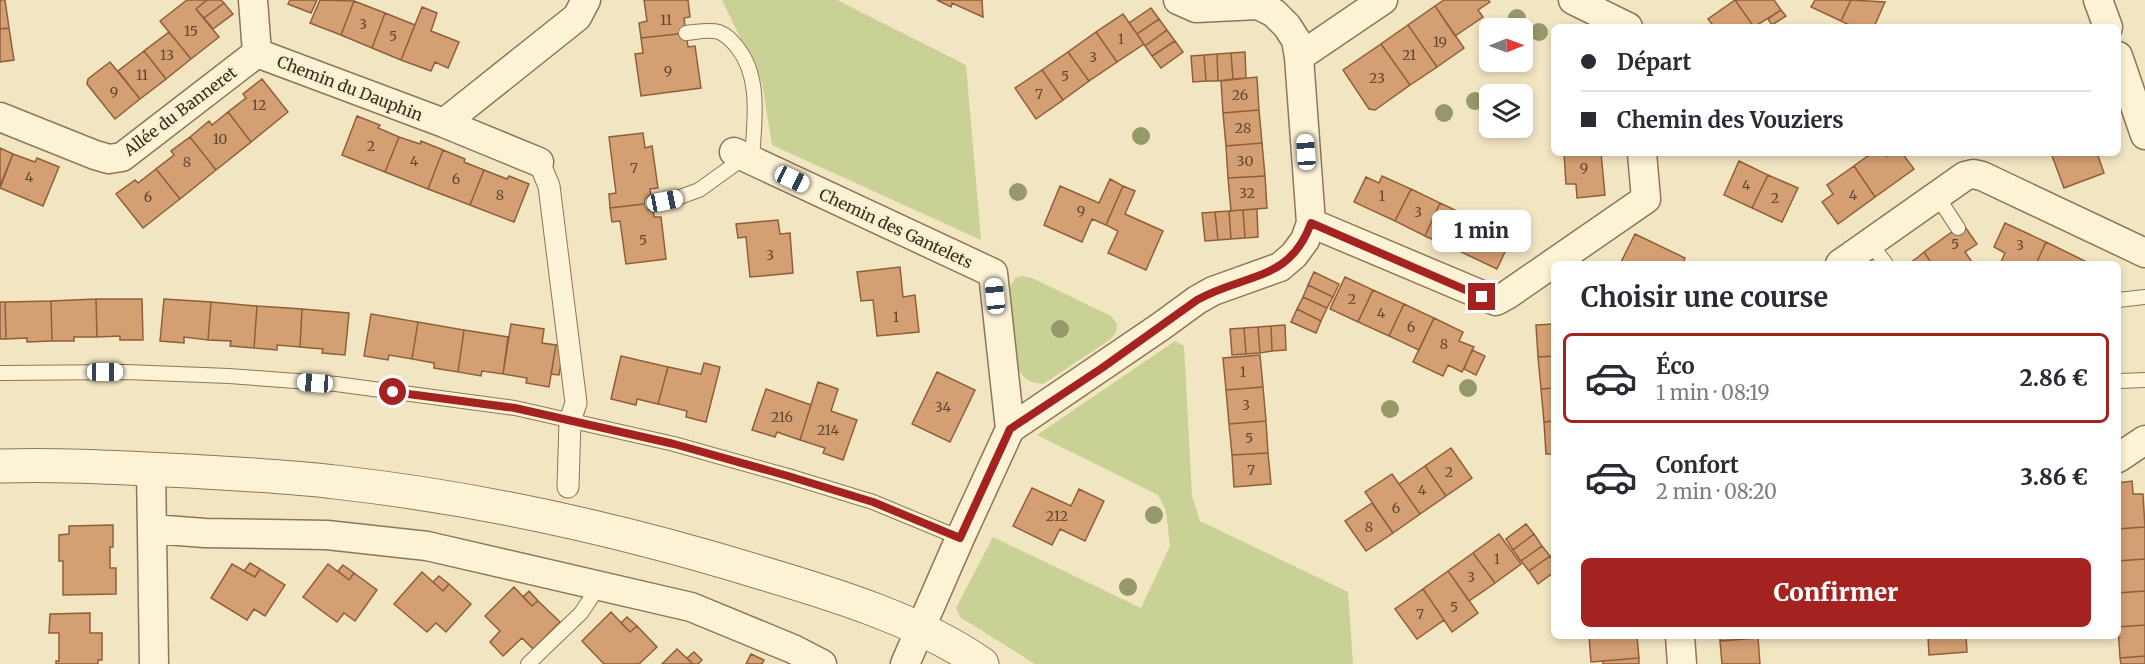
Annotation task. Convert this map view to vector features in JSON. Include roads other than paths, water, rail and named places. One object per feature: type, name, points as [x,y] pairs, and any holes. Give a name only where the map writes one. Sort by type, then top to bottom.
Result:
[{"type":"street","points":[[253,0],[257,53]]},
{"type":"street","name":"Chemin du Dauphin","points":[[444,123],[577,17],[586,0]]},
{"type":"street","points":[[905,664],[1010,429],[1102,368],[1197,300],[1213,291],[1280,267],[1294,255],[1305,240],[1311,223],[1296,40],[1287,26],[1274,13],[1258,5],[1196,8],[1178,0]]},
{"type":"street","points":[[1299,57],[1383,0]]},
{"type":"street","points":[[1573,0],[1622,24]]},
{"type":"street","points":[[2098,0],[2107,24]]},
{"type":"street","name":"Allée du Banneret","points":[[0,117],[95,156],[109,159],[122,157],[257,53]]},
{"type":"street","name":"Chemin du Dauphin","points":[[257,53],[444,123],[539,162]]},
{"type":"street","points":[[2121,65],[2145,135]]},
{"type":"street","name":"Chemin des Gantelets","points":[[743,156],[993,273],[1010,429]]},
{"type":"street","points":[[1557,261],[1646,199],[1642,156]]},
{"type":"street","points":[[539,162],[549,186],[576,403],[570,421],[568,487]]},
{"type":"street","points":[[1850,261],[1878,253],[1937,196],[1965,176],[1973,174],[1982,176],[2145,253]]},
{"type":"street","points":[[1311,223],[1496,301],[1551,265]]},
{"type":"street","points":[[2121,456],[2145,440]]},
{"type":"street","points":[[0,466],[152,469],[337,482],[450,498],[592,527],[711,557],[807,586],[921,630],[952,645],[982,664]]},
{"type":"street","points":[[152,469],[154,664]]},
{"type":"street","points":[[152,529],[204,533],[327,535],[427,546],[691,607],[793,649],[822,664]]},
{"type":"street","points":[[1680,639],[1682,664]]},
{"type":"lane","points":[[652,203],[677,198],[699,190],[743,156],[754,114],[753,77],[745,56],[722,33],[710,30],[687,33]]},
{"type":"lane","points":[[1937,196],[1958,228]]},
{"type":"lane","points":[[2121,300],[2145,297]]},
{"type":"lane","points":[[0,374],[126,372],[229,376],[336,384],[515,408],[674,444],[788,476],[873,502],[960,538]]},
{"type":"lane","points":[[2121,381],[2145,380]]},
{"type":"lane","points":[[528,664],[581,613],[599,586]]}]
